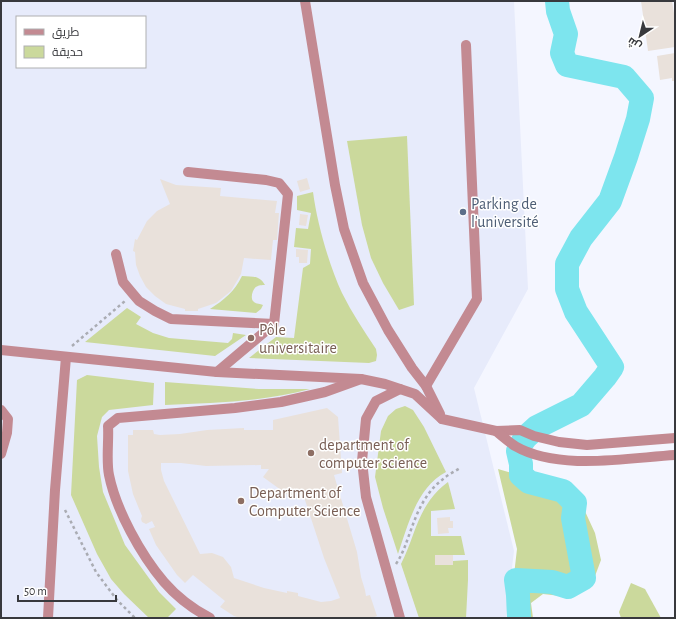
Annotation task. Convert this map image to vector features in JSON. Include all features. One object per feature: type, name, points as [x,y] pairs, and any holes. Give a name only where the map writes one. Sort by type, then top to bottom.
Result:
[{"type":"lane","points":[[305,1],[335,185],[344,229],[363,284],[388,330],[412,368],[426,386],[442,419]]},
{"type":"lane","points":[[426,386],[477,299],[466,45]]},
{"type":"lane","points":[[188,172],[266,180],[279,183],[288,194],[274,324],[217,372]]},
{"type":"lane","points":[[116,254],[123,282],[133,294],[154,311],[171,319],[274,324]]},
{"type":"lane","points":[[1,350],[217,372],[361,379],[385,384],[415,394],[442,419],[496,431],[520,430],[534,436],[559,442],[587,445],[675,438]]},
{"type":"lane","points":[[48,618],[63,357]]},
{"type":"lane","points":[[210,618],[181,598],[164,582],[123,518],[109,474],[108,426],[118,418],[235,408],[281,402],[325,392],[361,379]]},
{"type":"lane","points":[[400,389],[376,401],[366,419],[362,461],[366,497],[400,618]]},
{"type":"lane","points":[[1,410],[8,419],[7,433],[1,454]]},
{"type":"lane","points":[[496,431],[515,446],[537,455],[579,462],[675,455]]},
{"type":"path","points":[[63,357],[133,294]]},
{"type":"path","points":[[388,576],[402,555],[417,514],[425,499],[434,486],[442,479],[460,468]]},
{"type":"path","points":[[55,490],[96,572],[117,600],[134,618]]},
{"type":"shaded area","name":"Pôle universitaire","points":[[1,1],[514,1],[528,289],[474,388],[514,551],[506,618],[1,618]]},
{"type":"green space","points":[[407,136],[414,305],[399,310],[383,283],[371,258],[362,225],[347,141]]},
{"type":"green space","points":[[313,192],[328,257],[342,293],[358,322],[376,349],[376,361],[369,363],[249,358],[276,337],[294,338],[303,268],[310,264],[311,249],[294,247],[296,228],[308,229],[311,213],[297,210],[297,196]]},
{"type":"green space","points":[[242,276],[258,278],[265,285],[259,285],[256,287],[253,290],[252,295],[254,302],[263,305],[261,309],[256,313],[210,309],[229,295]]},
{"type":"green space","points":[[127,308],[141,317],[136,324],[153,333],[169,338],[228,343],[232,339],[233,333],[246,335],[215,356],[85,342]]},
{"type":"green space","points":[[87,375],[154,383],[153,405],[109,410],[102,417],[97,436],[99,467],[103,492],[125,545],[159,592],[176,609],[167,618],[149,618],[111,579],[97,554],[71,495],[77,380]]},
{"type":"green space","points":[[165,382],[259,389],[310,389],[274,397],[256,399],[165,405]]},
{"type":"green space","points":[[405,406],[413,410],[424,427],[446,472],[428,487],[421,497],[410,519],[398,554],[383,508],[375,477],[381,431],[388,416],[396,409]]},
{"type":"green space","points":[[498,469],[530,478],[570,486],[583,507],[595,533],[601,560],[592,584],[570,597],[543,594],[531,603],[533,618],[509,618],[517,549]]},
{"type":"green space","points":[[448,482],[455,509],[431,511],[431,536],[461,536],[465,555],[435,555],[435,565],[453,565],[453,561],[468,560],[466,618],[419,618],[401,564],[425,507],[436,493]]},
{"type":"green space","points":[[631,583],[645,589],[661,618],[621,618],[619,612]]},
{"type":"building","points":[[641,1],[672,1],[675,19],[675,47],[648,51]]},
{"type":"building","points":[[675,53],[675,81],[672,81],[672,78],[660,80],[657,56]]},
{"type":"building","points":[[307,178],[310,189],[300,192],[297,181]]},
{"type":"building","points":[[160,179],[176,185],[221,188],[220,196],[277,201],[275,213],[279,213],[277,240],[273,240],[271,260],[244,258],[241,274],[231,291],[216,303],[198,309],[198,311],[185,311],[185,309],[166,304],[155,296],[146,287],[140,276],[136,265],[135,252],[133,251],[135,239],[137,240],[147,221],[157,211],[170,204]]},
{"type":"building","points":[[300,214],[308,215],[306,226],[299,225]]},
{"type":"building","points":[[296,249],[308,250],[307,263],[299,263],[299,257],[296,257]]},
{"type":"building","points":[[327,408],[338,417],[342,473],[334,475],[357,552],[366,596],[370,595],[377,616],[372,618],[240,618],[234,616],[220,607],[225,601],[193,575],[185,583],[177,575],[156,545],[149,529],[155,527],[152,521],[146,524],[142,522],[142,516],[133,494],[128,471],[128,435],[133,435],[133,430],[153,430],[154,434],[160,435],[244,428],[244,430],[273,430],[273,420]],"holes":[[[161,463],[181,463],[206,466],[261,465],[261,469],[269,469],[263,477],[292,498],[298,490],[300,498],[304,497],[324,558],[340,598],[321,602],[298,596],[298,593],[287,591],[287,593],[264,588],[234,578],[231,567],[223,557],[212,553],[200,554],[164,481],[161,470]]]},
{"type":"building","points":[[450,517],[450,521],[453,521],[453,528],[448,528],[449,533],[438,534],[437,518]]},
{"type":"building","points":[[435,555],[453,555],[453,565],[435,565]]},
{"type":"waterway","points":[[523,441],[537,427],[581,405],[612,367],[576,312],[567,289],[567,264],[581,238],[610,201],[638,119],[642,98],[624,77],[567,65],[562,53],[566,34],[558,11],[557,1]]},
{"type":"waterway","points":[[518,451],[521,464],[521,475],[529,482],[563,491],[575,503],[573,518],[584,578],[568,587],[552,582],[516,580],[519,618]]},
{"type":"place","name":"Parking de l'université","points":[[463,212]]},
{"type":"place","name":"Pôle universitaire","points":[[251,338]]},
{"type":"place","name":"department of computer science","points":[[311,453]]},
{"type":"place","name":"Department of Computer Science","points":[[241,501]]}]
